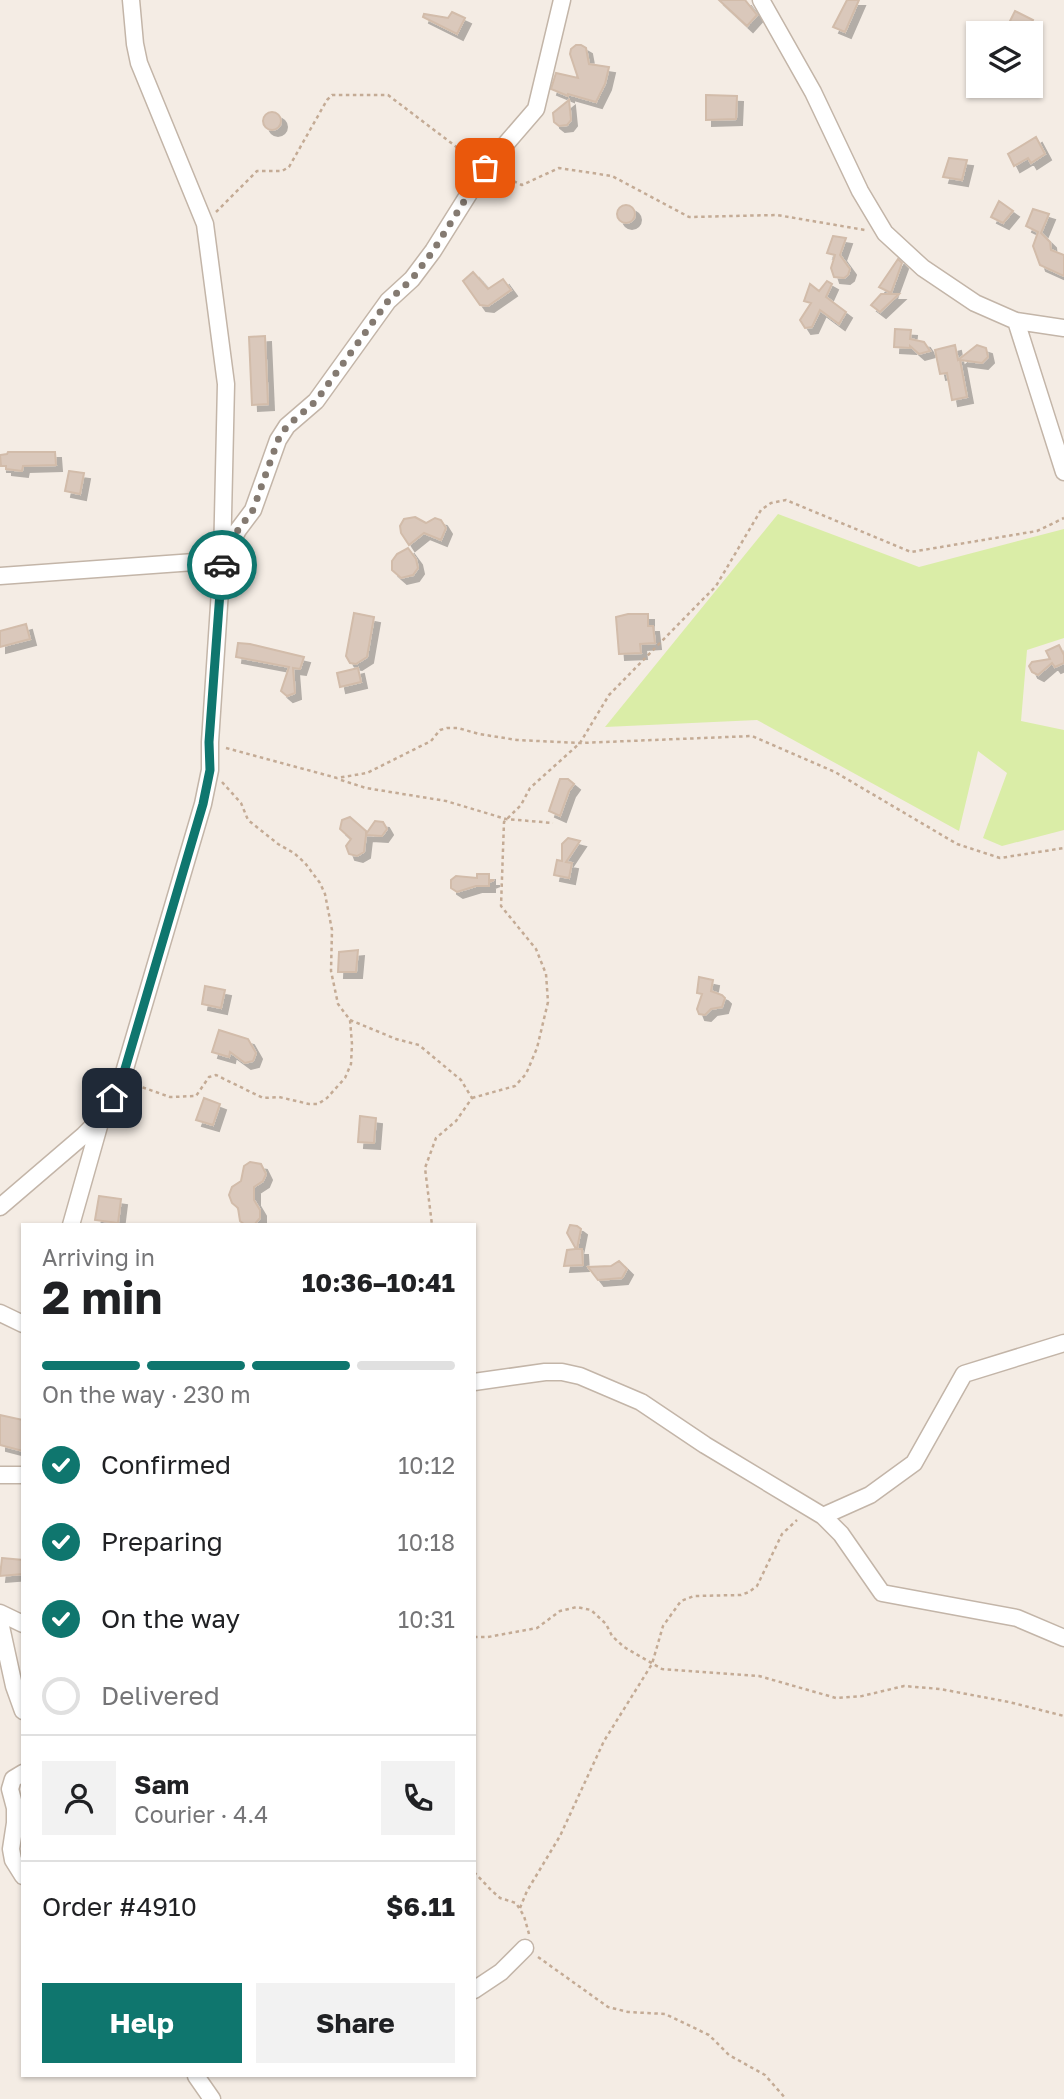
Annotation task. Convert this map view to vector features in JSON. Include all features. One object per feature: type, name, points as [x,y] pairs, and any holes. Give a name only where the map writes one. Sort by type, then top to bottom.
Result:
[{"type":"street","points":[[72,1223],[102,1117],[122,1079],[203,804],[210,770],[209,742],[222,560],[226,384],[205,224],[139,63],[131,0]]},
{"type":"street","points":[[222,560],[238,530],[253,510],[278,440],[287,426],[316,401],[388,301],[412,279],[433,251],[485,168],[536,109],[562,0]]},
{"type":"street","points":[[761,0],[813,92],[860,191],[886,233],[923,268],[975,303],[1016,321],[1064,328]]},
{"type":"street","points":[[1016,321],[1064,472]]},
{"type":"street","points":[[0,576],[222,560]]},
{"type":"street","points":[[0,1207],[102,1117]]},
{"type":"street","points":[[0,1313],[21,1323]]},
{"type":"street","points":[[823,1516],[870,1495],[914,1463],[964,1374],[1064,1343]]},
{"type":"street","points":[[476,1382],[562,1372],[580,1376],[641,1402],[705,1445],[823,1516],[841,1534],[882,1593],[1017,1618],[1064,1637]]},
{"type":"street","points":[[0,1475],[21,1475]]},
{"type":"street","points":[[0,1613],[21,1623]]},
{"type":"street","points":[[0,1622],[21,1705]]},
{"type":"street","points":[[21,1774],[13,1779],[10,1789],[15,1808],[11,1849],[13,1860],[21,1874]]},
{"type":"street","points":[[476,1989],[501,1972],[525,1948]]},
{"type":"street","points":[[197,2077],[212,2099]]},
{"type":"path","points":[[205,224],[257,172],[282,171],[289,167],[332,95],[387,95],[485,168],[522,185],[559,168],[612,176],[689,217],[777,215],[886,233]]},
{"type":"path","points":[[432,1223],[425,1168],[436,1138],[456,1121],[472,1098],[515,1086],[526,1074],[537,1048],[548,1002],[546,974],[536,949],[501,906],[503,826],[506,819],[514,813],[530,788],[580,743],[610,695],[716,586],[761,510],[771,503],[786,500],[911,552],[1037,531],[1064,518]]},
{"type":"path","points":[[337,778],[367,773],[431,741],[440,730],[447,728],[517,740],[580,743],[752,736],[835,772],[957,844],[1000,858],[1064,848]]},
{"type":"path","points":[[209,742],[366,788],[446,801],[506,819],[553,823]]},
{"type":"path","points":[[210,770],[242,803],[248,820],[294,853],[320,883],[325,894],[332,930],[331,971],[338,1004],[350,1020],[396,1039],[419,1045],[461,1080],[472,1098]]},
{"type":"path","points":[[122,1079],[159,1094],[191,1096],[198,1094],[209,1077],[216,1075],[263,1098],[279,1097],[318,1104],[345,1078],[351,1064],[350,1020]]},
{"type":"path","points":[[520,1908],[527,1891],[560,1836],[604,1741],[653,1664],[663,1626],[681,1601],[694,1596],[741,1595],[749,1592],[757,1586],[782,1534],[801,1517],[823,1516]]},
{"type":"path","points":[[476,1637],[537,1628],[559,1611],[577,1607],[591,1611],[606,1624],[612,1636],[624,1647],[662,1669],[759,1676],[836,1698],[862,1696],[904,1686],[940,1689],[1064,1716]]},
{"type":"path","points":[[476,1874],[500,1898],[512,1900],[520,1908],[528,1926],[529,1936],[525,1948],[608,2007],[628,2012],[665,2014],[709,2035],[729,2055],[765,2075],[786,2099]]},
{"type":"green space","points":[[778,514],[919,567],[1064,529],[1064,638],[1027,650],[1021,721],[1064,730],[1064,830],[1002,846],[983,838],[1007,773],[978,751],[959,831],[757,720],[605,727]]},
{"type":"building","points":[[719,0],[745,0],[757,15],[747,26]]},
{"type":"building","points":[[847,0],[859,0],[845,32],[833,27]]},
{"type":"building","points":[[1015,11],[1033,20],[1033,21],[1010,21]]},
{"type":"building","points":[[452,12],[465,18],[457,34],[423,17],[424,14],[448,18]]},
{"type":"building","points":[[576,45],[586,48],[589,64],[609,67],[605,84],[596,102],[551,89],[556,73],[578,78],[570,54]]},
{"type":"building","points":[[706,95],[737,96],[736,119],[706,120]]},
{"type":"building","points":[[569,100],[571,120],[567,125],[559,126],[554,122],[553,113]]},
{"type":"building","points":[[268,112],[276,112],[281,121],[279,128],[268,130],[263,125],[263,117]]},
{"type":"building","points":[[1036,137],[1045,154],[1031,163],[1028,158],[1014,166],[1008,154]]},
{"type":"building","points":[[949,158],[967,160],[962,180],[943,177]]},
{"type":"building","points":[[999,201],[1013,211],[1003,223],[991,217]]},
{"type":"building","points":[[626,205],[632,208],[635,214],[632,220],[626,223],[620,220],[617,214],[620,208]]},
{"type":"building","points":[[1033,209],[1049,214],[1041,233],[1050,242],[1051,250],[1064,255],[1064,276],[1040,265],[1033,246],[1038,232],[1026,226]]},
{"type":"building","points":[[833,236],[846,238],[840,255],[850,269],[844,278],[834,277],[831,268],[835,255],[827,253]]},
{"type":"building","points":[[898,259],[902,263],[891,293],[879,287]]},
{"type":"building","points":[[473,272],[488,289],[503,279],[511,290],[488,306],[480,305],[463,281]]},
{"type":"building","points":[[827,281],[832,284],[826,297],[846,312],[839,324],[820,310],[812,327],[805,328],[800,320],[811,303],[804,301],[810,284],[819,291]]},
{"type":"building","points":[[881,294],[899,294],[880,312],[871,305]]},
{"type":"building","points":[[895,329],[911,330],[910,339],[924,342],[930,351],[919,354],[910,346],[894,347]]},
{"type":"building","points":[[265,336],[268,404],[252,405],[249,337]]},
{"type":"building","points":[[955,345],[958,360],[977,345],[986,348],[988,357],[982,363],[960,360],[967,397],[952,400],[947,373],[940,374],[935,350]]},
{"type":"building","points":[[8,452],[55,452],[56,465],[23,466],[22,471],[6,469],[6,466],[1,466],[0,455]]},
{"type":"building","points":[[69,471],[84,473],[80,494],[65,491]]},
{"type":"building","points":[[415,517],[426,523],[435,518],[441,520],[446,528],[441,540],[424,533],[409,545],[400,526],[404,519]]},
{"type":"building","points":[[408,548],[416,559],[418,568],[413,575],[401,578],[392,570],[392,561],[397,554]]},
{"type":"building","points":[[354,613],[374,617],[367,657],[356,664],[350,663],[346,656]]},
{"type":"building","points":[[648,614],[648,626],[653,626],[655,643],[640,644],[641,653],[619,654],[616,617]]},
{"type":"building","points":[[26,624],[30,639],[0,647],[0,631]]},
{"type":"building","points":[[238,643],[304,657],[300,669],[293,668],[295,693],[287,696],[281,691],[289,667],[236,657]]},
{"type":"building","points":[[1059,645],[1064,655],[1064,663],[1055,667],[1052,663],[1038,675],[1032,672],[1029,666],[1032,662],[1050,659],[1046,651]]},
{"type":"building","points":[[358,668],[361,682],[340,687],[337,673]]},
{"type":"building","points":[[560,779],[568,779],[574,784],[560,816],[549,811]]},
{"type":"building","points":[[350,817],[366,834],[375,821],[383,822],[387,829],[382,836],[366,835],[364,852],[357,856],[349,854],[346,846],[351,839],[340,829],[342,820]]},
{"type":"building","points":[[568,838],[580,841],[566,862],[572,863],[569,878],[554,875],[557,860],[562,861],[562,844]]},
{"type":"building","points":[[477,874],[489,874],[489,880],[494,880],[489,882],[489,886],[476,886],[457,892],[451,888],[451,880],[456,876],[477,878]]},
{"type":"building","points":[[358,950],[356,972],[338,972],[339,952]]},
{"type":"building","points":[[699,977],[713,980],[711,991],[725,998],[722,1007],[711,1009],[705,1015],[699,1014],[697,1009],[702,994],[697,993]]},
{"type":"building","points":[[205,986],[225,990],[221,1008],[202,1004]]},
{"type":"building","points":[[219,1030],[248,1039],[256,1053],[253,1061],[245,1063],[230,1052],[229,1057],[212,1052]]},
{"type":"building","points":[[204,1098],[220,1104],[213,1125],[196,1120]]},
{"type":"building","points":[[360,1116],[376,1118],[374,1143],[358,1142]]},
{"type":"building","points":[[250,1162],[261,1164],[266,1174],[263,1181],[254,1187],[254,1200],[260,1210],[260,1218],[256,1223],[240,1221],[238,1208],[229,1195],[232,1187],[241,1181],[244,1166]]},
{"type":"building","points":[[99,1196],[121,1199],[118,1223],[95,1220]]},
{"type":"building","points":[[570,1225],[581,1229],[577,1249],[582,1249],[583,1265],[564,1266],[567,1250],[576,1249],[567,1233]]},
{"type":"building","points":[[619,1261],[627,1269],[622,1278],[598,1280],[588,1267],[611,1266]]},
{"type":"building","points":[[0,1415],[21,1420],[21,1450],[0,1445]]},
{"type":"building","points":[[2,1558],[21,1560],[21,1574],[0,1576]]},
{"type":"way so far","points":[[222,565],[238,530],[253,510],[278,440],[287,426],[316,401],[388,301],[412,279],[433,251],[485,168]]},
{"type":"route","points":[[112,1098],[122,1079],[203,804],[210,770],[209,742],[222,565]]}]
